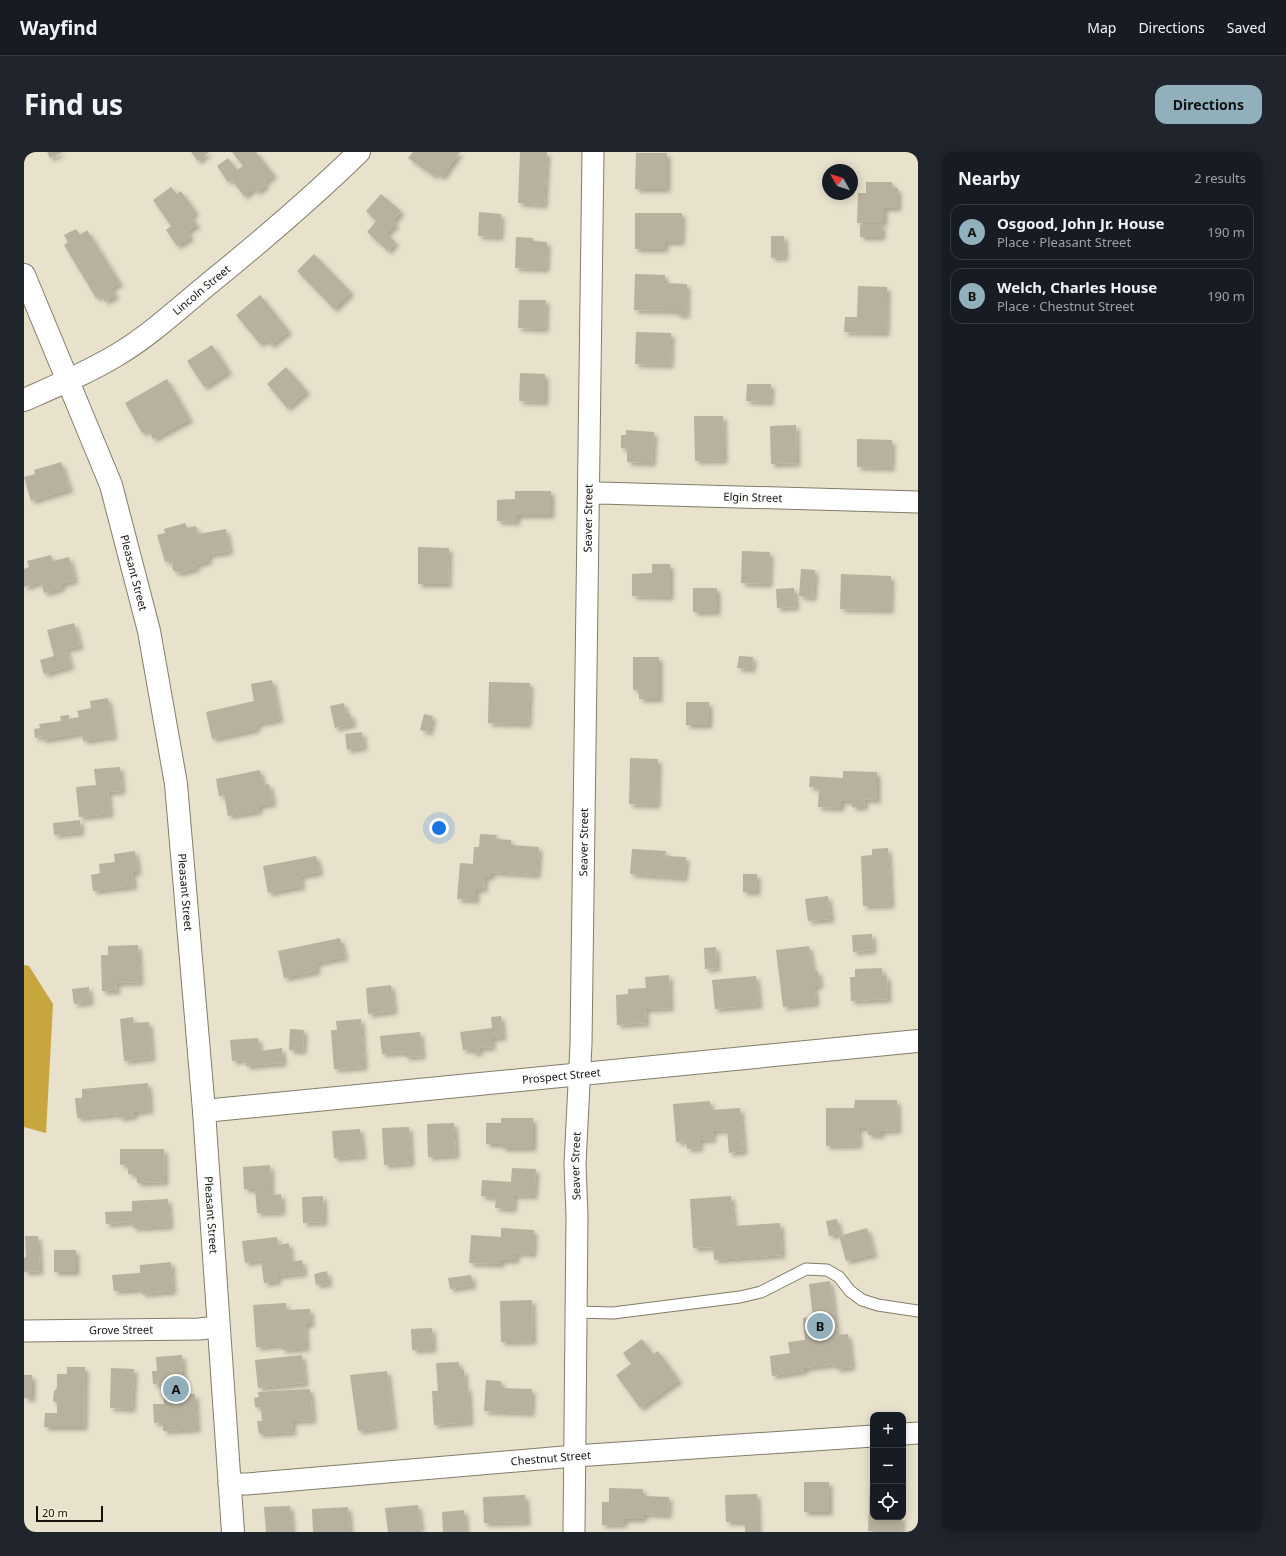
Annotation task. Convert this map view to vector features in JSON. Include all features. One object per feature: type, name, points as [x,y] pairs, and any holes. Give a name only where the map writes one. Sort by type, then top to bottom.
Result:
[{"type":"main road","name":"Lincoln Street","points":[[24,400],[68,382],[119,354],[145,336],[280,225],[359,152]]},
{"type":"main road","name":"Pleasant Street","points":[[24,275],[111,485],[149,631],[176,784],[204,1111],[233,1532]]},
{"type":"main road","name":"Prospect Street","points":[[204,1111],[918,1041]]},
{"type":"street","name":"Seaver Street","points":[[574,1532],[576,1312],[575,1164],[579,1075],[593,152]]},
{"type":"street","name":"Elgin Street","points":[[589,494],[600,493],[918,502]]},
{"type":"street","name":"Grove Street","points":[[24,1331],[198,1329],[218,1327]]},
{"type":"street","points":[[906,1434],[918,1434]]},
{"type":"street","name":"Chestnut Street","points":[[229,1484],[575,1456],[870,1436]]},
{"type":"lane","points":[[576,1312],[613,1313],[740,1296],[761,1292],[806,1269],[827,1270],[839,1277],[850,1291],[862,1300],[878,1305],[918,1311]]},
{"type":"shaded area","points":[[24,965],[29,966],[53,1004],[46,1133],[24,1127]]},
{"type":"building","points":[[47,152],[63,152],[50,158]]},
{"type":"building","points":[[191,152],[209,152],[198,161]]},
{"type":"building","points":[[232,152],[256,152],[274,175],[264,182],[266,185],[257,192],[254,188],[244,196],[231,179],[228,182],[217,166],[228,158],[237,170],[243,166]]},
{"type":"building","points":[[413,152],[460,152],[442,177],[436,173],[434,176],[408,158]]},
{"type":"building","points":[[520,152],[547,152],[544,205],[518,203]]},
{"type":"building","points":[[636,153],[667,153],[667,189],[635,189]]},
{"type":"building","points":[[866,182],[892,182],[892,188],[898,188],[898,208],[884,208],[884,223],[857,223],[858,193],[866,193]]},
{"type":"building","points":[[171,187],[177,194],[181,191],[196,212],[191,216],[197,225],[187,231],[191,237],[177,246],[166,230],[171,226],[153,200]]},
{"type":"building","points":[[381,194],[401,211],[393,221],[396,224],[386,234],[396,242],[388,251],[367,232],[376,221],[366,211]]},
{"type":"building","points":[[479,212],[501,214],[500,237],[478,236]]},
{"type":"building","points":[[635,213],[682,213],[681,242],[665,242],[665,249],[635,249]]},
{"type":"building","points":[[860,225],[882,225],[882,237],[860,237]]},
{"type":"building","points":[[76,229],[80,235],[87,230],[120,283],[111,288],[116,295],[105,302],[101,295],[96,298],[64,245],[68,242],[64,235]]},
{"type":"building","points":[[771,236],[784,236],[785,257],[771,258]]},
{"type":"building","points":[[516,237],[533,238],[533,241],[547,242],[546,269],[515,268]]},
{"type":"building","points":[[314,254],[351,292],[334,309],[297,271]]},
{"type":"building","points":[[635,274],[665,275],[665,283],[687,284],[686,315],[676,314],[676,311],[634,310]]},
{"type":"building","points":[[858,286],[887,287],[886,333],[844,332],[845,317],[857,317]]},
{"type":"building","points":[[260,295],[289,331],[271,345],[266,340],[260,344],[236,315]]},
{"type":"building","points":[[519,300],[546,300],[545,329],[518,328]]},
{"type":"building","points":[[636,332],[671,333],[670,365],[635,364]]},
{"type":"building","points":[[212,345],[229,371],[204,387],[187,361]]},
{"type":"building","points":[[286,367],[307,391],[287,408],[267,384]]},
{"type":"building","points":[[520,373],[545,374],[545,402],[519,401]]},
{"type":"building","points":[[167,379],[190,419],[153,439],[148,430],[142,433],[125,403]]},
{"type":"building","points":[[747,384],[771,384],[770,402],[746,401]]},
{"type":"building","points":[[694,416],[723,416],[724,460],[695,461]]},
{"type":"building","points":[[796,425],[797,463],[771,464],[770,426]]},
{"type":"building","points":[[626,430],[654,432],[652,463],[627,462],[627,449],[621,448],[621,435],[626,435]]},
{"type":"building","points":[[857,439],[892,440],[891,468],[857,467]]},
{"type":"building","points":[[61,462],[70,489],[31,501],[24,477],[35,474],[34,470]]},
{"type":"building","points":[[515,491],[551,491],[551,515],[517,515],[517,522],[497,521],[497,500],[515,499]]},
{"type":"building","points":[[185,523],[187,528],[196,526],[198,534],[226,529],[230,551],[208,555],[209,561],[196,564],[197,568],[181,573],[174,571],[172,568],[173,560],[165,562],[157,535],[165,533],[164,529]]},
{"type":"building","points":[[418,547],[449,548],[448,584],[418,584]]},
{"type":"building","points":[[742,551],[770,552],[769,584],[741,583]]},
{"type":"building","points":[[51,555],[53,561],[69,557],[75,580],[61,584],[62,588],[44,593],[41,582],[24,587],[24,569],[29,567],[27,561]]},
{"type":"building","points":[[652,564],[670,564],[670,597],[632,596],[632,574],[652,573]]},
{"type":"building","points":[[801,569],[815,570],[813,598],[799,596]]},
{"type":"building","points":[[841,574],[891,576],[890,610],[840,609]]},
{"type":"building","points":[[693,588],[717,588],[717,612],[693,612]]},
{"type":"building","points":[[794,588],[796,607],[777,608],[776,589]]},
{"type":"building","points":[[74,623],[80,646],[66,649],[71,666],[44,674],[40,660],[54,656],[47,630]]},
{"type":"building","points":[[739,656],[753,657],[752,669],[737,668]]},
{"type":"building","points":[[633,657],[659,657],[659,699],[639,699],[639,690],[633,690]]},
{"type":"building","points":[[272,680],[280,719],[256,724],[257,729],[212,739],[206,712],[254,701],[251,684]]},
{"type":"building","points":[[489,682],[530,683],[528,724],[488,723]]},
{"type":"building","points":[[108,698],[114,736],[83,741],[82,733],[42,740],[42,736],[35,738],[34,729],[40,728],[39,724],[61,721],[60,716],[69,715],[69,719],[79,717],[77,711],[91,708],[90,701]]},
{"type":"building","points":[[686,702],[709,702],[709,725],[686,725]]},
{"type":"building","points":[[344,703],[346,714],[350,713],[353,724],[335,728],[330,706]]},
{"type":"building","points":[[424,714],[433,716],[429,732],[420,730]]},
{"type":"building","points":[[362,732],[364,747],[347,750],[345,734]]},
{"type":"building","points":[[630,758],[658,759],[657,805],[629,804]]},
{"type":"building","points":[[120,767],[122,791],[108,792],[110,814],[79,817],[76,787],[96,785],[94,769]]},
{"type":"building","points":[[260,770],[263,785],[269,784],[273,803],[258,806],[259,811],[228,816],[224,795],[219,796],[216,779]]},
{"type":"building","points":[[843,771],[877,772],[877,800],[865,799],[864,807],[852,807],[852,801],[841,801],[841,808],[818,807],[819,788],[809,787],[810,776],[843,778]]},
{"type":"building","points":[[80,820],[81,832],[54,835],[53,823]]},
{"type":"building","points":[[480,834],[497,835],[496,839],[511,840],[511,845],[539,847],[537,875],[491,872],[491,877],[485,876],[484,889],[476,889],[476,900],[457,899],[460,863],[473,864],[474,847],[479,847]]},
{"type":"building","points":[[888,848],[891,905],[863,906],[861,856],[872,855],[872,849]]},
{"type":"building","points":[[632,849],[666,851],[665,856],[686,857],[684,878],[630,874]]},
{"type":"building","points":[[135,851],[138,872],[132,872],[134,886],[93,891],[91,875],[100,873],[99,864],[115,862],[114,854]]},
{"type":"building","points":[[316,856],[320,872],[300,876],[302,886],[268,893],[263,866]]},
{"type":"building","points":[[743,874],[757,874],[757,892],[743,892]]},
{"type":"building","points":[[828,896],[831,919],[808,921],[805,899]]},
{"type":"building","points":[[872,934],[873,950],[853,952],[852,935]]},
{"type":"building","points":[[340,938],[345,957],[316,963],[317,971],[284,978],[278,951]]},
{"type":"building","points":[[138,945],[140,982],[116,983],[117,991],[102,991],[101,955],[108,955],[108,946]]},
{"type":"building","points":[[809,946],[813,971],[818,971],[820,985],[814,986],[816,1003],[783,1007],[776,950]]},
{"type":"building","points":[[716,947],[717,968],[705,969],[704,948]]},
{"type":"building","points":[[882,968],[882,976],[887,975],[888,999],[851,1001],[850,977],[855,977],[855,969]]},
{"type":"building","points":[[669,975],[670,1008],[645,1009],[646,1023],[617,1025],[616,995],[628,994],[628,989],[646,988],[645,977]]},
{"type":"building","points":[[756,976],[759,1005],[715,1009],[712,980]]},
{"type":"building","points":[[391,985],[394,1011],[368,1014],[366,988]]},
{"type":"building","points":[[89,987],[90,1002],[74,1004],[72,989]]},
{"type":"building","points":[[501,1016],[503,1037],[491,1038],[493,1047],[479,1048],[480,1052],[472,1053],[472,1049],[463,1050],[460,1032],[492,1028],[491,1017]]},
{"type":"building","points":[[133,1017],[133,1023],[149,1022],[152,1058],[124,1061],[120,1019]]},
{"type":"building","points":[[361,1019],[364,1067],[334,1069],[331,1030],[337,1030],[336,1021]]},
{"type":"building","points":[[290,1029],[304,1030],[303,1051],[289,1050]]},
{"type":"building","points":[[420,1032],[422,1056],[405,1057],[405,1052],[382,1054],[380,1036]]},
{"type":"building","points":[[258,1038],[260,1051],[282,1048],[283,1063],[246,1066],[245,1060],[232,1061],[230,1040]]},
{"type":"building","points":[[148,1083],[150,1110],[134,1112],[134,1116],[119,1118],[119,1114],[77,1118],[75,1098],[82,1098],[82,1089]]},
{"type":"building","points":[[855,1100],[897,1100],[898,1130],[881,1131],[881,1135],[868,1135],[867,1128],[858,1128],[859,1145],[826,1146],[826,1108],[854,1108]]},
{"type":"building","points":[[710,1101],[711,1110],[740,1108],[744,1151],[729,1153],[727,1130],[712,1131],[713,1139],[699,1140],[700,1148],[687,1149],[686,1141],[676,1142],[673,1104]]},
{"type":"building","points":[[501,1118],[533,1118],[533,1148],[502,1148],[502,1144],[486,1144],[486,1123],[501,1123]]},
{"type":"building","points":[[454,1123],[456,1155],[428,1157],[427,1124]]},
{"type":"building","points":[[409,1127],[411,1163],[384,1165],[382,1128]]},
{"type":"building","points":[[360,1129],[363,1156],[334,1158],[332,1131]]},
{"type":"building","points":[[120,1149],[164,1149],[165,1182],[137,1183],[136,1174],[128,1174],[128,1164],[120,1165]]},
{"type":"building","points":[[270,1165],[271,1195],[281,1194],[282,1212],[257,1213],[255,1189],[244,1189],[243,1167]]},
{"type":"building","points":[[512,1168],[536,1169],[534,1196],[514,1195],[513,1209],[495,1208],[496,1198],[481,1196],[482,1180],[511,1182]]},
{"type":"building","points":[[323,1196],[324,1222],[303,1223],[302,1197]]},
{"type":"building","points":[[731,1196],[734,1226],[780,1223],[782,1255],[714,1260],[713,1247],[693,1248],[690,1199]]},
{"type":"building","points":[[168,1199],[170,1226],[133,1228],[132,1222],[106,1224],[105,1212],[132,1211],[132,1201]]},
{"type":"building","points":[[837,1219],[840,1234],[829,1236],[826,1221]]},
{"type":"building","points":[[501,1228],[534,1230],[533,1254],[516,1253],[516,1260],[501,1260],[501,1264],[469,1263],[471,1235],[501,1237]]},
{"type":"building","points":[[867,1228],[874,1254],[846,1261],[839,1236]]},
{"type":"building","points":[[25,1236],[38,1236],[40,1271],[24,1272],[24,1258],[26,1257]]},
{"type":"building","points":[[277,1237],[278,1245],[289,1243],[291,1262],[302,1260],[304,1273],[277,1276],[278,1281],[264,1283],[261,1260],[245,1263],[242,1241]]},
{"type":"building","points":[[54,1250],[76,1250],[76,1272],[54,1272]]},
{"type":"building","points":[[171,1262],[173,1291],[142,1294],[141,1289],[114,1291],[112,1275],[140,1273],[140,1265]]},
{"type":"building","points":[[327,1271],[329,1283],[316,1285],[314,1274]]},
{"type":"building","points":[[471,1275],[473,1285],[450,1289],[448,1278]]},
{"type":"building","points":[[830,1281],[837,1335],[848,1334],[852,1367],[836,1369],[835,1364],[804,1368],[804,1371],[772,1376],[770,1356],[790,1353],[788,1342],[805,1340],[803,1318],[813,1317],[809,1284]]},
{"type":"building","points":[[532,1300],[533,1341],[501,1342],[500,1301]]},
{"type":"building","points":[[286,1303],[286,1310],[310,1309],[311,1324],[305,1324],[306,1348],[282,1350],[282,1345],[256,1347],[253,1305]]},
{"type":"building","points":[[432,1328],[433,1349],[412,1350],[411,1329]]},
{"type":"building","points":[[642,1339],[653,1354],[658,1351],[679,1380],[640,1408],[616,1375],[631,1364],[623,1353]]},
{"type":"building","points":[[182,1355],[184,1394],[195,1394],[197,1429],[163,1431],[163,1422],[154,1423],[153,1404],[164,1404],[163,1394],[169,1394],[168,1383],[153,1384],[152,1371],[157,1371],[156,1357]]},
{"type":"building","points":[[302,1355],[305,1383],[258,1388],[255,1360]]},
{"type":"building","points":[[459,1362],[459,1370],[464,1370],[465,1387],[468,1387],[470,1422],[434,1425],[432,1391],[438,1391],[436,1363]]},
{"type":"building","points":[[67,1367],[85,1367],[84,1427],[44,1427],[45,1413],[57,1413],[57,1403],[53,1401],[54,1391],[57,1388],[57,1374],[67,1374]]},
{"type":"building","points":[[111,1368],[134,1369],[132,1409],[110,1408]]},
{"type":"building","points":[[387,1371],[394,1426],[358,1431],[350,1375]]},
{"type":"building","points":[[24,1375],[32,1375],[32,1398],[24,1398]]},
{"type":"building","points":[[486,1380],[501,1381],[501,1388],[532,1389],[531,1413],[484,1411]]},
{"type":"building","points":[[310,1389],[313,1420],[292,1421],[293,1432],[259,1434],[257,1421],[262,1421],[261,1407],[255,1407],[254,1398],[259,1397],[258,1392]]},
{"type":"building","points":[[804,1482],[829,1482],[829,1512],[804,1512]]},
{"type":"building","points":[[870,1487],[870,1520],[902,1520],[901,1531],[868,1531]]},
{"type":"building","points":[[609,1488],[643,1489],[643,1496],[669,1497],[668,1515],[644,1514],[643,1519],[624,1519],[624,1524],[602,1525],[602,1502],[609,1502]]},
{"type":"building","points":[[757,1494],[758,1532],[745,1532],[745,1522],[726,1522],[725,1495]]},
{"type":"building","points":[[525,1495],[527,1522],[484,1523],[483,1497]]},
{"type":"building","points":[[418,1505],[421,1529],[414,1530],[415,1532],[388,1532],[385,1508]]},
{"type":"building","points":[[290,1506],[292,1532],[266,1532],[264,1507]]},
{"type":"building","points":[[348,1507],[350,1532],[313,1532],[312,1509]]},
{"type":"building","points":[[464,1510],[466,1532],[443,1532],[442,1512]]},
{"type":"place","name":"Welch, Charles House","points":[[820,1326]]},
{"type":"place","name":"Osgood, John Jr. House","points":[[176,1389]]}]
